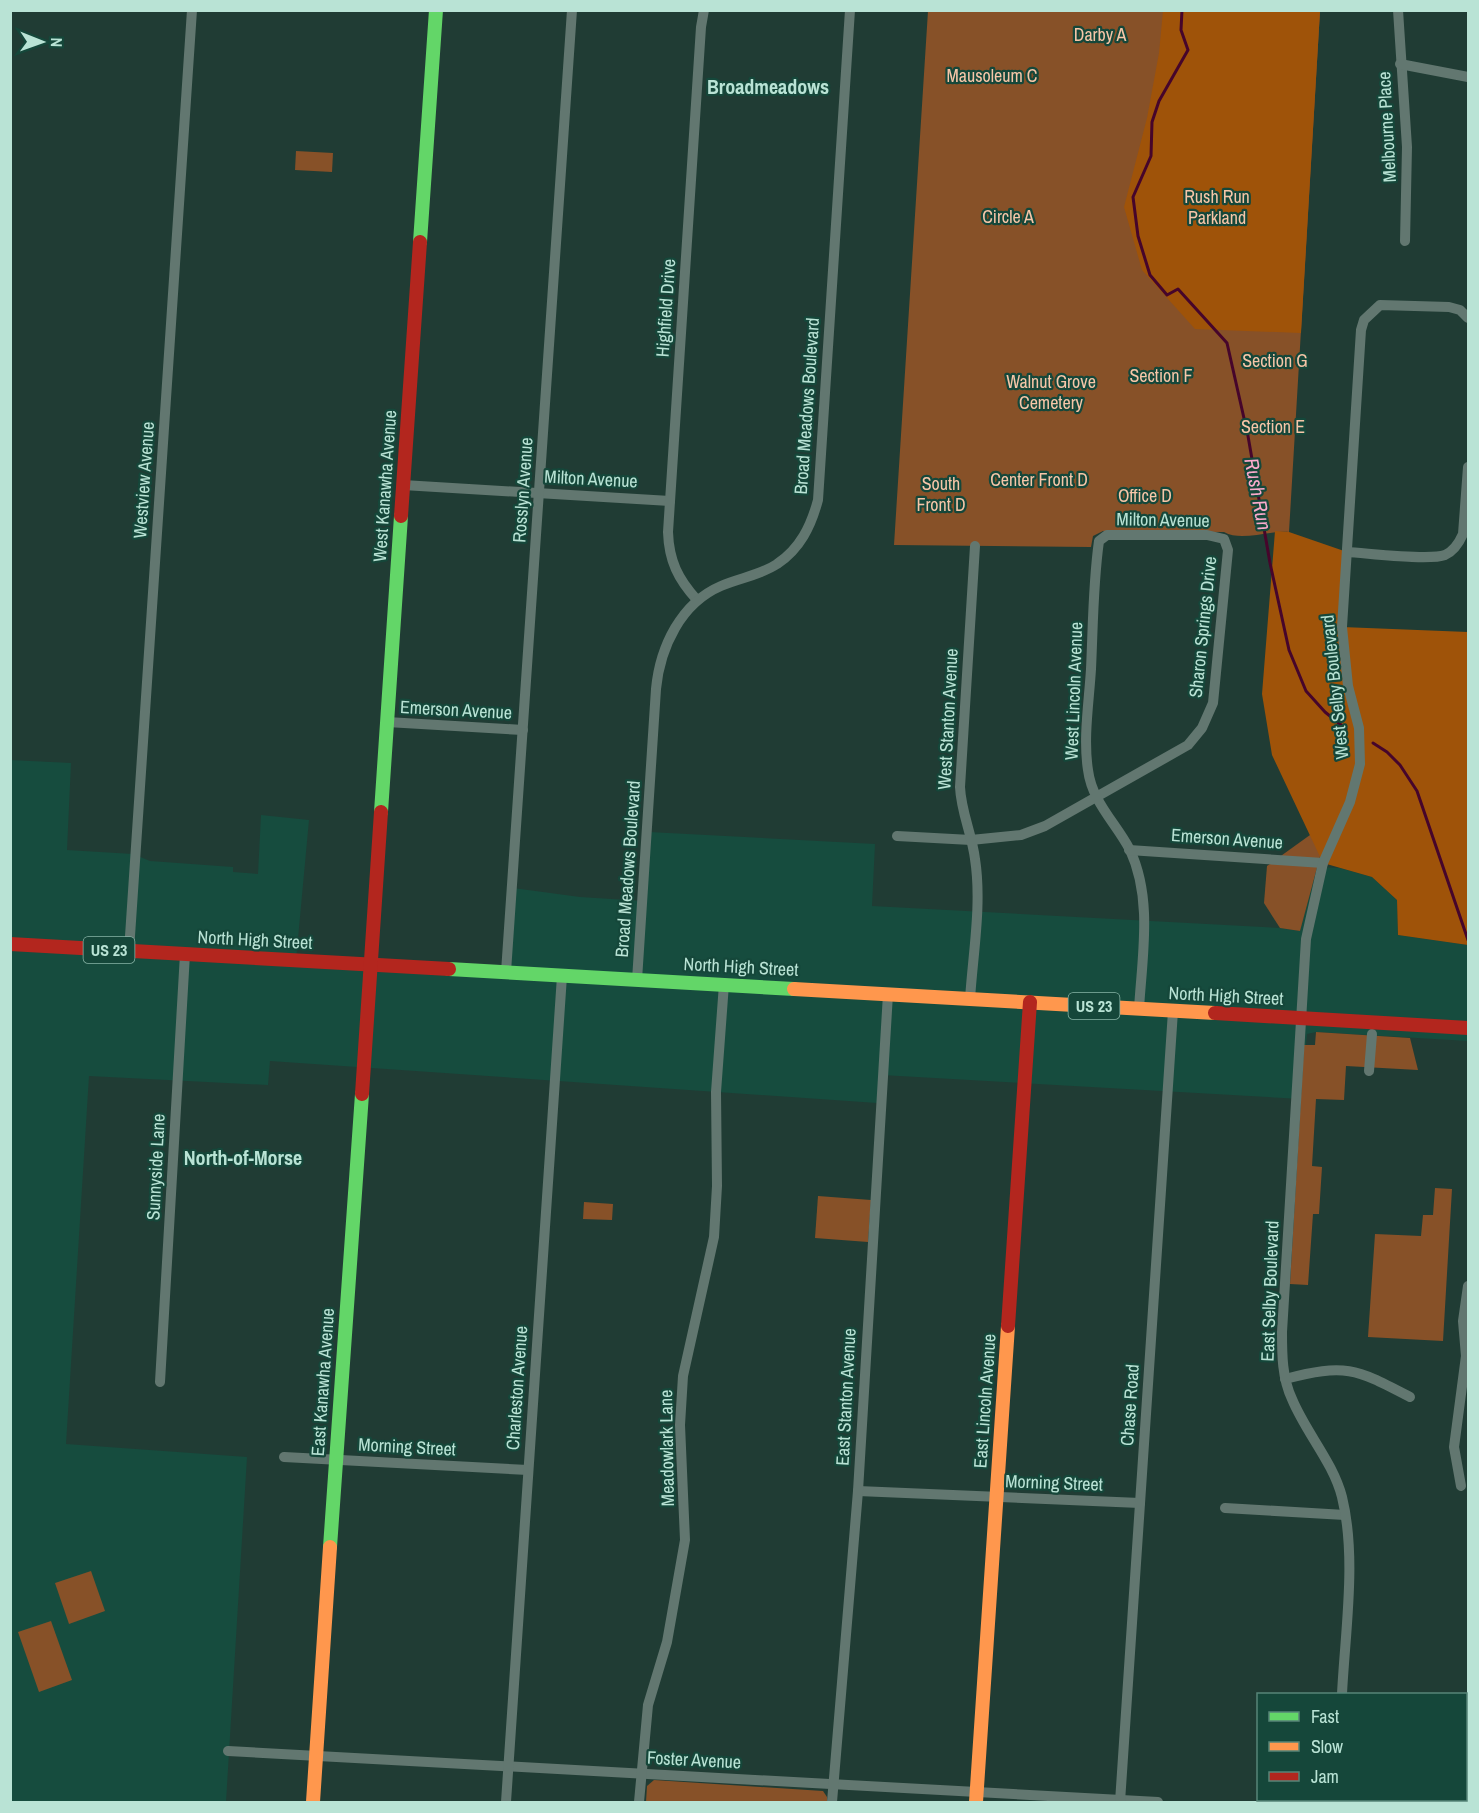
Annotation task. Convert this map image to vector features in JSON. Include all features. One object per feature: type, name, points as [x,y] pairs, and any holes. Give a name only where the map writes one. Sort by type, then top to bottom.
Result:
[{"type":"main road","name":"West Kanawha Avenue","points":[[370,965],[436,10]]},
{"type":"main road","name":"North High Street","points":[[10,944],[1468,1028]]},
{"type":"main road","name":"East Kanawha Avenue","points":[[313,1803],[370,965]]},
{"type":"main road","name":"East Lincoln Avenue","points":[[976,1798],[1030,1002]]},
{"type":"street","name":"Westview Avenue","points":[[129,951],[192,10]]},
{"type":"street","name":"Rosslyn Avenue","points":[[506,972],[572,10]]},
{"type":"street","name":"Highfield Drive","points":[[697,600],[676,574],[668,539],[704,10]]},
{"type":"street","name":"Broad Meadows Boulevard","points":[[637,980],[657,678],[669,641],[697,600],[720,586],[769,568],[783,559],[804,536],[818,500],[850,10]]},
{"type":"street","name":"Melbourne Place","points":[[1398,10],[1407,147],[1406,241]]},
{"type":"street","points":[[1400,64],[1468,77]]},
{"type":"street","name":"West Selby Boulevard","points":[[1301,1018],[1306,939],[1323,862],[1350,802],[1360,764],[1359,728],[1348,686],[1341,627],[1361,330],[1370,312],[1380,305],[1449,307],[1468,318]]},
{"type":"street","points":[[1347,552],[1434,557],[1444,555],[1459,543],[1463,534],[1468,466]]},
{"type":"street","name":"Milton Avenue","points":[[403,485],[670,501]]},
{"type":"street","name":"Milton Avenue","points":[[1099,541],[1101,537],[1107,535],[1171,534],[1208,535],[1224,539],[1227,543]]},
{"type":"street","name":"West Lincoln Avenue","points":[[1099,541],[1086,751],[1087,769],[1096,797],[1129,850],[1137,870],[1144,909],[1139,1008]]},
{"type":"street","name":"Sharon Springs Drive","points":[[1096,797],[1188,745],[1209,716],[1215,690],[1227,543]]},
{"type":"street","name":"West Stanton Avenue","points":[[970,999],[977,891],[975,860],[961,804],[960,787],[975,546]]},
{"type":"street","name":"Emerson Avenue","points":[[387,722],[523,730]]},
{"type":"street","points":[[897,836],[971,840],[1021,835],[1045,826],[1096,797]]},
{"type":"street","name":"Emerson Avenue","points":[[1129,850],[1323,862]]},
{"type":"street","name":"Sunnyside Lane","points":[[160,1382],[185,954]]},
{"type":"street","name":"Charleston Avenue","points":[[506,1803],[562,975]]},
{"type":"street","name":"Meadowlark Lane","points":[[639,1803],[648,1705],[667,1642],[685,1540],[680,1425],[683,1376],[714,1237],[717,1186],[716,1092],[724,984]]},
{"type":"street","name":"East Stanton Avenue","points":[[832,1803],[858,1491],[870,1247],[888,994]]},
{"type":"street","name":"Chase Road","points":[[1120,1802],[1173,1011]]},
{"type":"street","name":"East Selby Boulevard","points":[[1301,1018],[1282,1332],[1286,1379],[1291,1399],[1335,1477],[1345,1515],[1348,1555],[1342,1693]]},
{"type":"street","points":[[1369,1071],[1372,1034]]},
{"type":"street","points":[[1461,1486],[1454,1447],[1466,1356],[1463,1321],[1468,1286]]},
{"type":"street","points":[[1286,1379],[1334,1369],[1351,1370],[1364,1373],[1410,1396]]},
{"type":"street","name":"Morning Street","points":[[284,1457],[528,1470]]},
{"type":"street","name":"Morning Street","points":[[858,1491],[1140,1503]]},
{"type":"street","points":[[1225,1508],[1345,1515]]},
{"type":"street","name":"Foster Avenue","points":[[228,1751],[833,1784],[976,1798],[1158,1803]]},
{"type":"shaded area","points":[[10,760],[71,763],[67,850],[133,854],[150,861],[233,867],[233,872],[258,874],[261,815],[309,820],[296,960],[508,973],[513,888],[580,897],[643,901],[649,832],[875,844],[872,906],[1280,928],[1300,931],[1317,867],[1340,868],[1372,877],[1397,900],[1398,935],[1468,945],[1468,1041],[1316,1032],[1307,1034],[1301,1099],[882,1075],[877,1103],[270,1061],[268,1085],[89,1076],[66,1444],[247,1457],[226,1802],[11,1802]]},
{"type":"green space","name":"Walnut Grove Cemetery","points":[[928,11],[1320,11],[1289,532],[1239,536],[1224,532],[1103,531],[1093,536],[1091,547],[894,545]]},
{"type":"green space","name":"Rush Run Parkland","points":[[1163,11],[1320,11],[1301,333],[1195,329],[1142,270],[1124,207],[1147,118],[1159,53]]},
{"type":"green space","points":[[296,151],[333,153],[332,172],[295,170]]},
{"type":"green space","points":[[1275,531],[1289,532],[1347,552],[1342,627],[1468,632],[1468,945],[1398,935],[1397,900],[1372,877],[1323,863],[1272,755],[1262,694]]},
{"type":"green space","points":[[1310,835],[1325,838],[1300,931],[1280,928],[1264,903],[1267,866]]},
{"type":"green space","points":[[1316,1032],[1410,1038],[1418,1070],[1346,1066],[1344,1100],[1316,1099],[1312,1166],[1322,1167],[1319,1214],[1313,1214],[1308,1285],[1290,1284],[1304,1045],[1315,1045]]},
{"type":"green space","points":[[1435,1188],[1452,1189],[1443,1341],[1368,1337],[1375,1234],[1421,1236],[1423,1215],[1433,1215]]},
{"type":"green space","points":[[818,1196],[871,1200],[868,1242],[815,1238]]},
{"type":"green space","points":[[584,1202],[613,1204],[612,1220],[583,1219]]},
{"type":"green space","points":[[91,1571],[105,1611],[69,1624],[55,1583]]},
{"type":"green space","points":[[51,1621],[72,1680],[39,1692],[18,1632]]},
{"type":"green space","points":[[654,1780],[823,1791],[827,1802],[646,1802],[647,1786]]},
{"type":"waterway","name":"Rush Run","points":[[1182,10],[1181,30],[1188,50],[1159,101],[1152,122],[1151,156],[1133,197],[1138,236],[1150,275],[1167,295],[1178,289],[1227,343],[1248,436],[1270,563],[1289,650],[1306,691],[1325,712],[1346,729]]},
{"type":"waterway","name":"Rush Run","points":[[1373,743],[1387,752],[1400,765],[1417,791],[1468,940]]},
{"type":"traffic: fast","points":[[420,242],[436,10]]},
{"type":"traffic: fast","points":[[381,812],[401,516]]},
{"type":"traffic: fast","points":[[449,969],[794,989]]},
{"type":"traffic: fast","points":[[330,1547],[362,1094]]},
{"type":"traffic: slow","points":[[794,989],[1215,1013]]},
{"type":"traffic: slow","points":[[976,1802],[1008,1326]]},
{"type":"traffic: slow","points":[[313,1802],[330,1547]]},
{"type":"traffic: jam","points":[[401,516],[420,242]]},
{"type":"traffic: jam","points":[[362,1094],[381,812]]},
{"type":"traffic: jam","points":[[10,944],[449,969]]},
{"type":"traffic: jam","points":[[1008,1326],[1030,1002]]},
{"type":"traffic: jam","points":[[1215,1013],[1468,1028]]},
{"type":"district","name":"Broadmeadows","points":[[768,87]]},
{"type":"district","name":"North-of-Morse","points":[[243,1158]]},
{"type":"park label","name":"Darby A","points":[[1100,35]]},
{"type":"park label","name":"Mausoleum C","points":[[992,76]]},
{"type":"park label","name":"Circle A","points":[[1008,217]]},
{"type":"park label","name":"Section G","points":[[1275,361]]},
{"type":"park label","name":"Section F","points":[[1161,376]]},
{"type":"park label","name":"Section E","points":[[1273,427]]},
{"type":"park label","name":"Center Front D","points":[[1039,480]]},
{"type":"park label","name":"South Front D","points":[[941,494]]},
{"type":"park label","name":"Office D","points":[[1145,496]]}]
